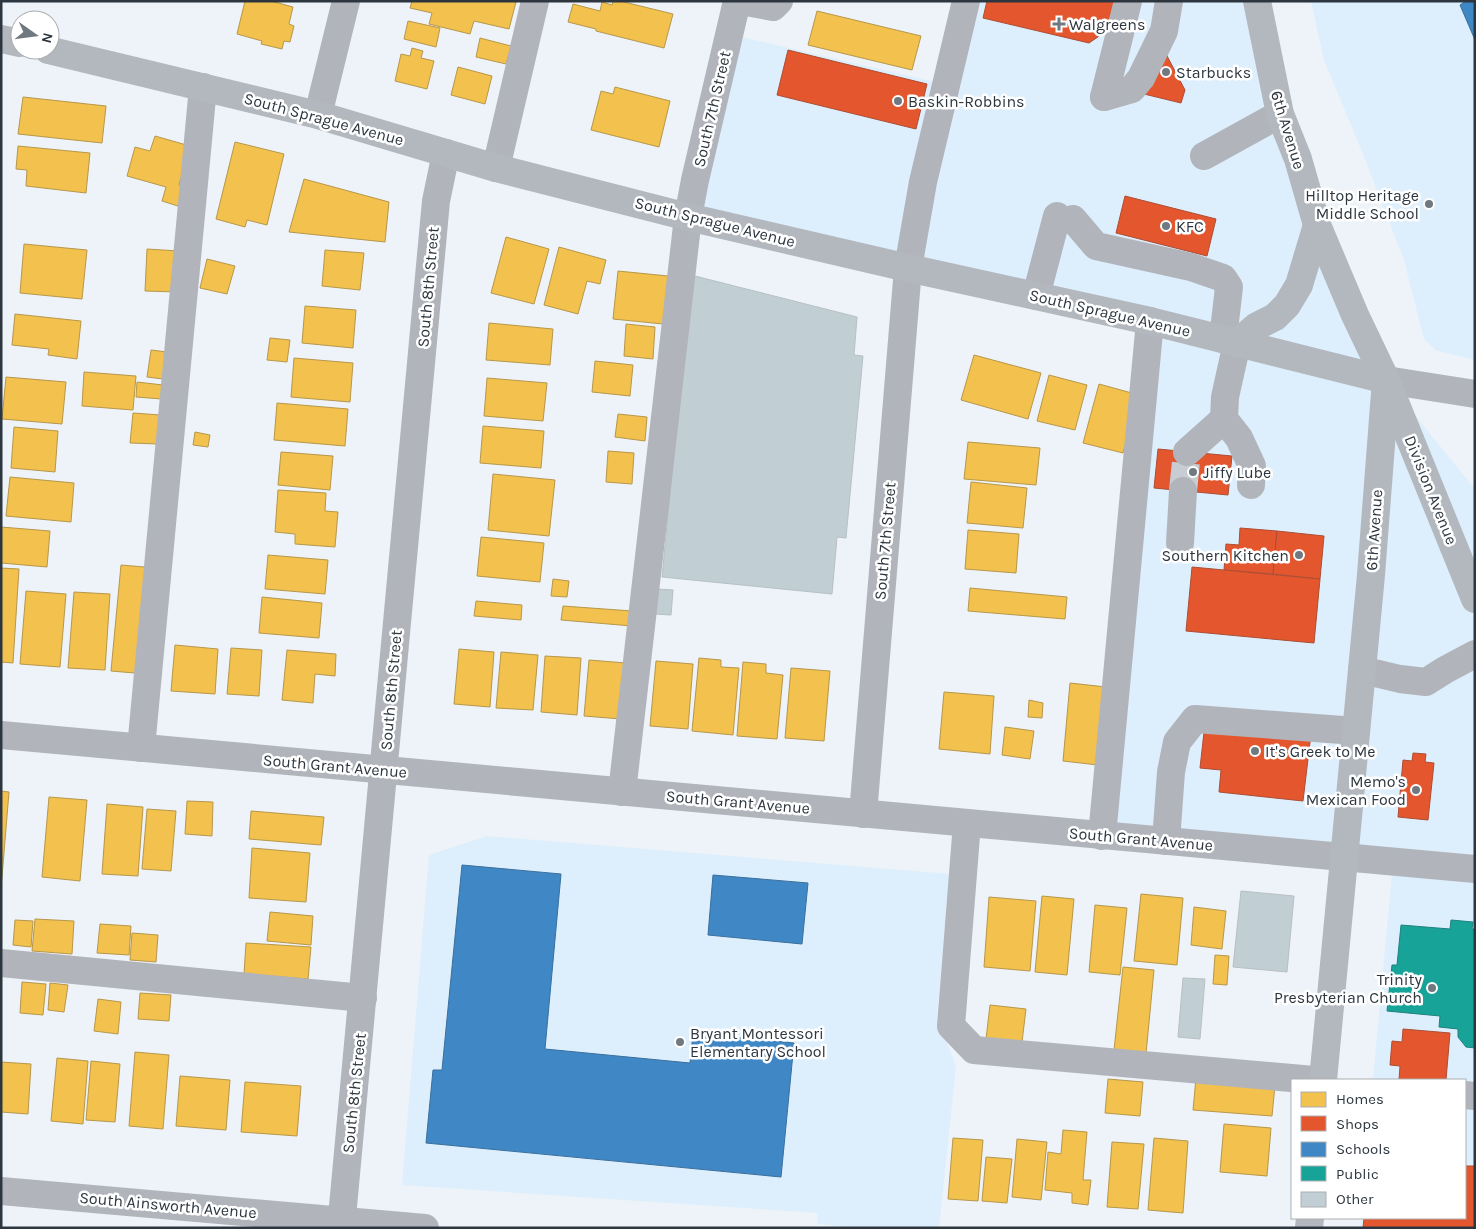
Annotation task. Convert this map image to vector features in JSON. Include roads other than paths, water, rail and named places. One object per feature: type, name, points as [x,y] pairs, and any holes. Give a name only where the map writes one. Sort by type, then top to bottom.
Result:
[{"type":"main road","name":"6th Avenue","points":[[1257,1],[1280,114],[1298,159],[1317,225],[1355,315],[1386,380],[1371,575],[1323,1079]]},
{"type":"main road","name":"South Sprague Avenue","points":[[60,53],[318,115],[496,168],[688,216],[908,268],[1150,321],[1386,380]]},
{"type":"main road","points":[[1230,341],[1276,316],[1287,305],[1298,285],[1317,225]]},
{"type":"main road","name":"Division Avenue","points":[[1386,380],[1475,600]]},
{"type":"street","points":[[318,115],[346,1]]},
{"type":"street","points":[[496,168],[536,1]]},
{"type":"street","name":"South 7th Street","points":[[622,792],[688,216],[737,1]]},
{"type":"street","points":[[741,1],[773,7],[779,1]]},
{"type":"street","name":"South 7th Street","points":[[863,814],[908,268],[923,182],[966,1]]},
{"type":"street","points":[[1128,1],[1104,98],[1132,89],[1141,78],[1164,31],[1169,1]]},
{"type":"street","points":[[141,748],[203,87]]},
{"type":"street","points":[[1204,156],[1280,114]]},
{"type":"street","name":"South 8th Street","points":[[341,1224],[436,201],[446,153]]},
{"type":"street","points":[[1036,296],[1065,217],[1096,246],[1190,267],[1223,278],[1229,287],[1230,341],[1224,419],[1239,438],[1252,466],[1251,485]]},
{"type":"street","points":[[1102,836],[1150,321]]},
{"type":"street","points":[[1386,380],[1475,394]]},
{"type":"street","points":[[1187,452],[1224,419]]},
{"type":"street","points":[[1180,543],[1183,491]]},
{"type":"street","points":[[1362,670],[1400,679],[1426,682],[1475,654]]},
{"type":"street","points":[[1166,842],[1172,772],[1177,742],[1195,719],[1356,731]]},
{"type":"street","name":"South Grant Avenue","points":[[1,735],[1475,869]]},
{"type":"street","points":[[967,824],[951,1026],[974,1050],[1303,1079]]},
{"type":"street","points":[[1,963],[363,998]]},
{"type":"street","name":"South Ainsworth Avenue","points":[[1,1191],[341,1224],[425,1228]]},
{"type":"tunnel","points":[[1183,491],[1187,452]]},
{"type":"place","name":"Walgreens","points":[[1059,24]]},
{"type":"place","name":"Starbucks","points":[[1166,72]]},
{"type":"place","name":"Baskin-Robbins","points":[[898,101]]},
{"type":"place","name":"Hilltop Heritage Middle School","points":[[1429,204]]},
{"type":"place","name":"KFC","points":[[1166,226]]},
{"type":"place","name":"Jiffy Lube","points":[[1193,472]]},
{"type":"place","name":"Southern Kitchen","points":[[1299,555]]},
{"type":"place","name":"It's Greek to Me","points":[[1255,751]]},
{"type":"place","name":"Memo's Mexican Food","points":[[1416,790]]},
{"type":"place","name":"Trinity Presbyterian Church","points":[[1432,988]]},
{"type":"place","name":"Bryant Montessori Elementary School","points":[[680,1042]]}]
